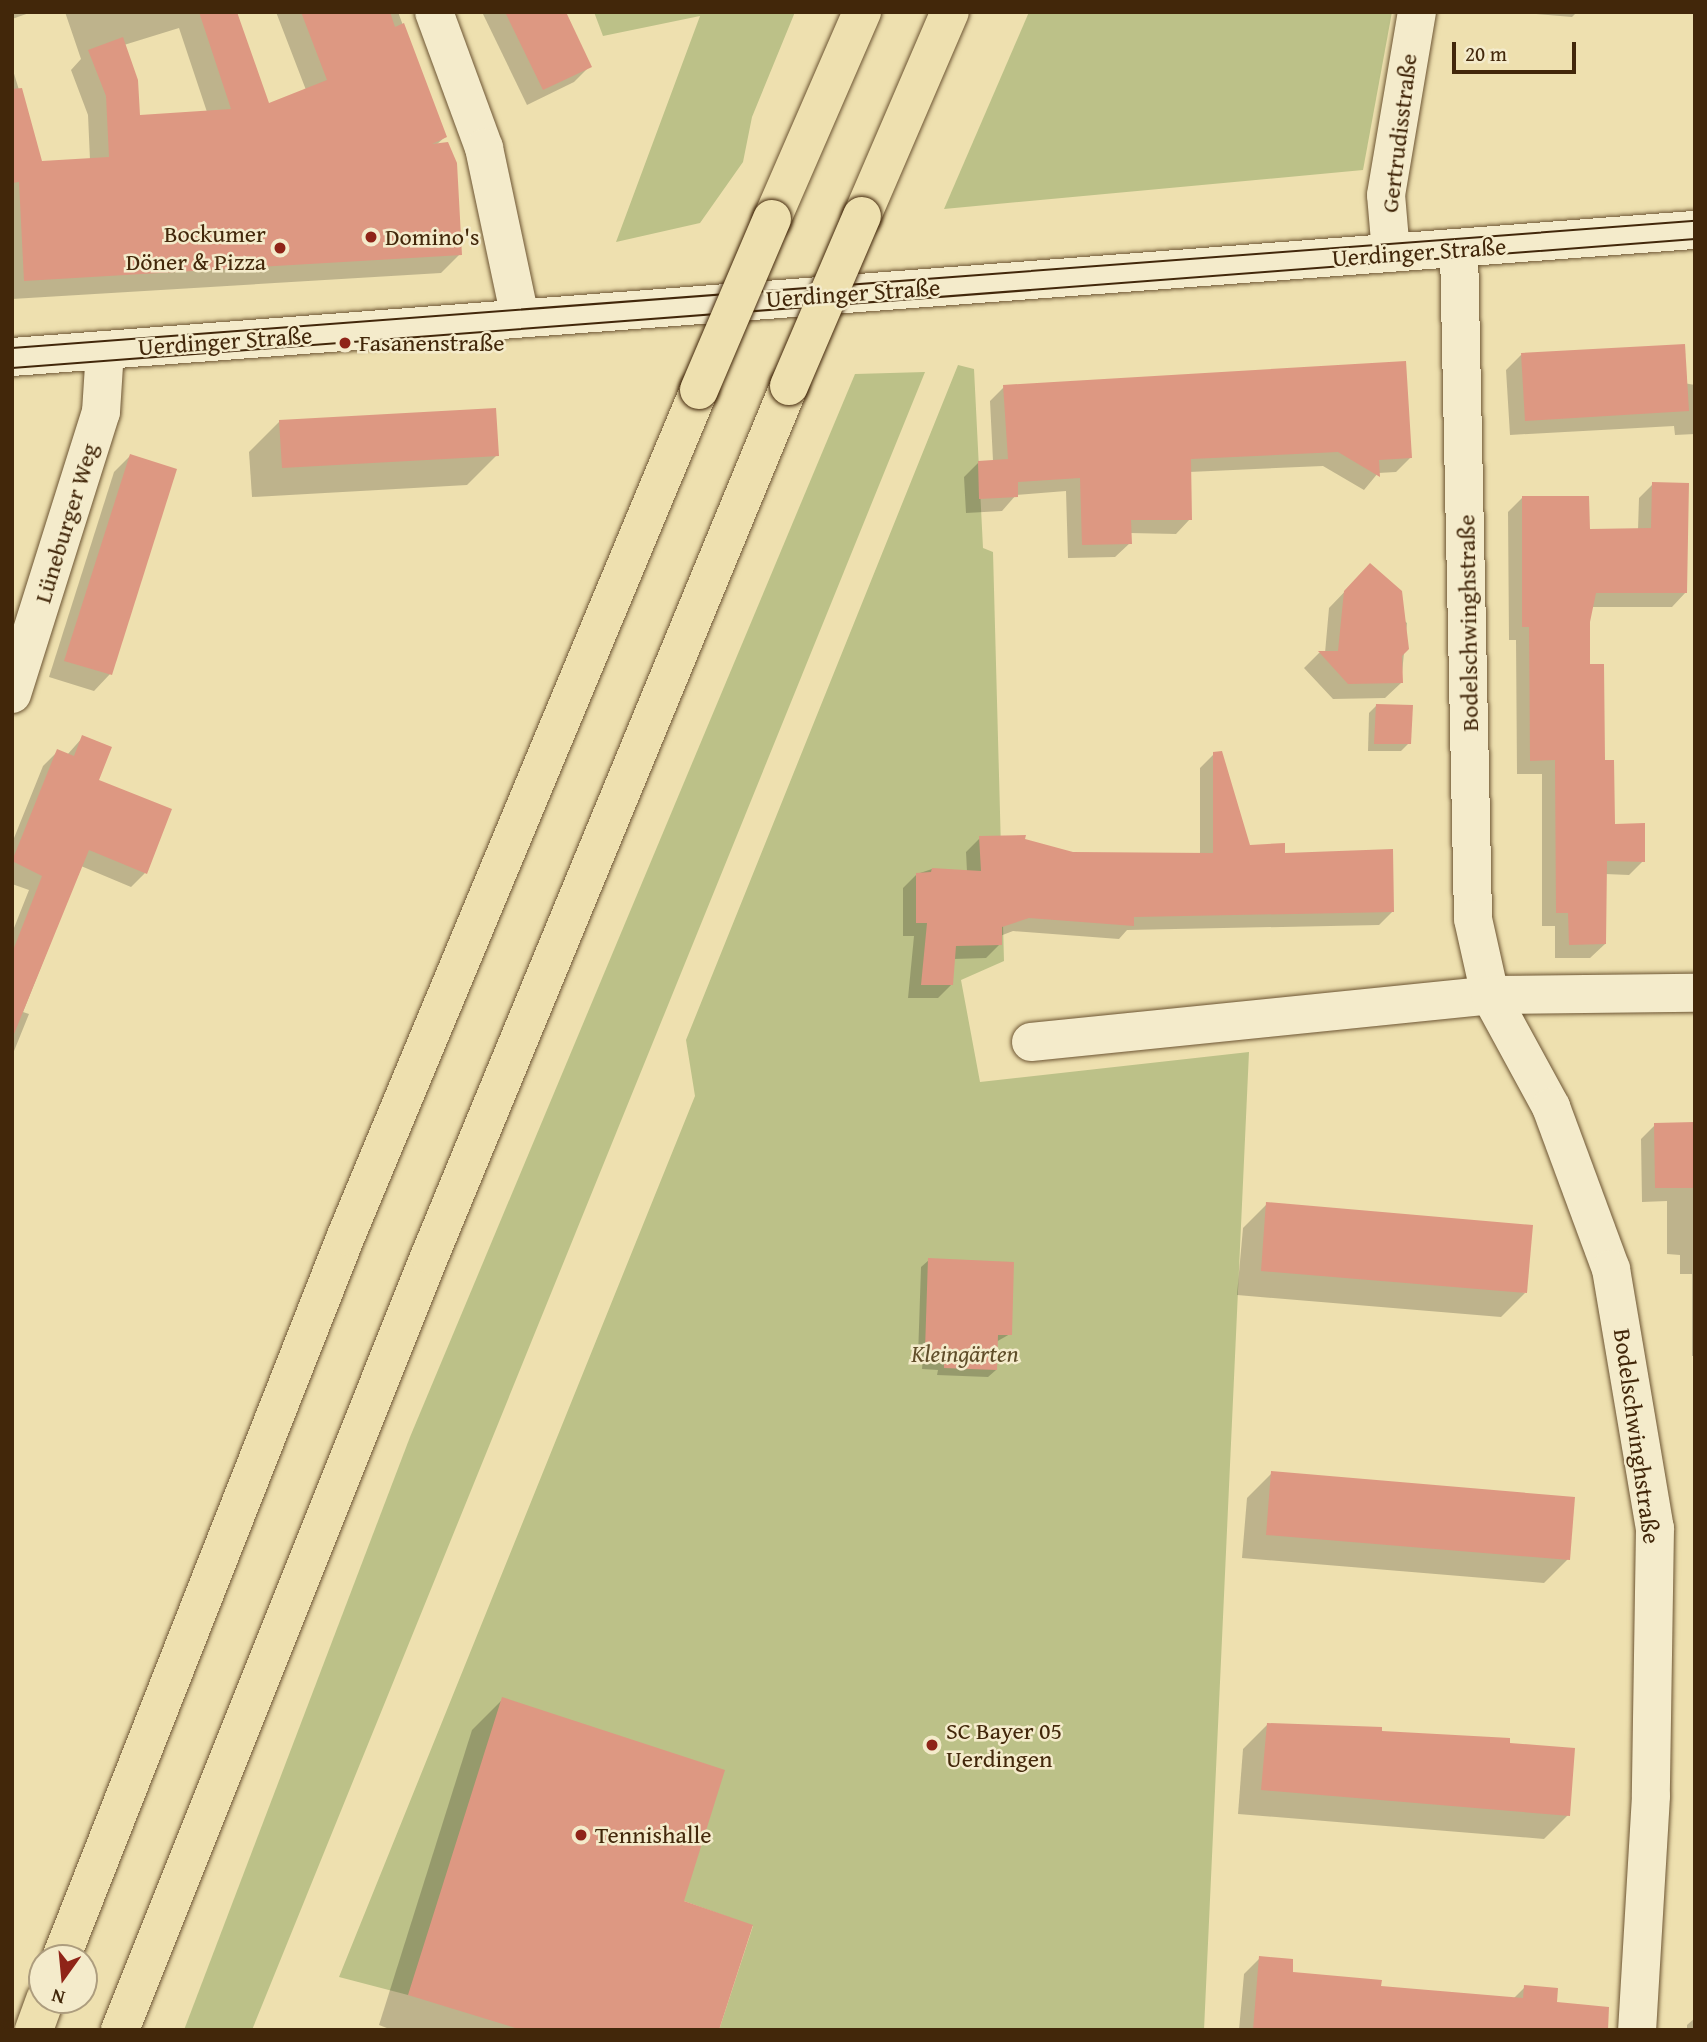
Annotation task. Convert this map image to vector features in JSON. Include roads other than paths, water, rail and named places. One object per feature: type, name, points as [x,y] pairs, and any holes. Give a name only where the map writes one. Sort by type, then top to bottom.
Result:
[{"type":"highway","points":[[67,1944],[346,1236],[699,390],[862,12]]},
{"type":"highway","points":[[120,2030],[430,1255],[789,386],[950,12]]},
{"type":"street","points":[[434,12],[484,148],[520,318]]},
{"type":"street","name":"Gertrudisstraße","points":[[1391,253],[1386,195],[1416,12]]},
{"type":"street","name":"Uerdinger Straße","points":[[12,357],[1695,230]]},
{"type":"street","name":"Bodelschwinghstraße","points":[[1459,249],[1473,919],[1490,995],[1551,1107],[1611,1269],[1655,1528],[1651,1796],[1637,2030]]},
{"type":"street","name":"Lüneburger Weg","points":[[12,694],[101,412],[106,350]]},
{"type":"street","points":[[1031,1042],[1490,995],[1695,993]]},
{"type":"tram line","points":[[12,348],[1695,221]]},
{"type":"tram line","points":[[12,368],[1695,239]]},
{"type":"place","name":"Domino's","points":[[371,237]]},
{"type":"place","name":"Bockumer Döner & Pizza","points":[[280,248]]},
{"type":"place","name":"Fasanenstraße","points":[[345,343]]},
{"type":"place","name":"SC Bayer 05 Uerdingen","points":[[932,1745]]},
{"type":"place","name":"Tennishalle","points":[[581,1835]]},
{"type":"park label","name":"Kleingärten","points":[[965,1354]]}]
